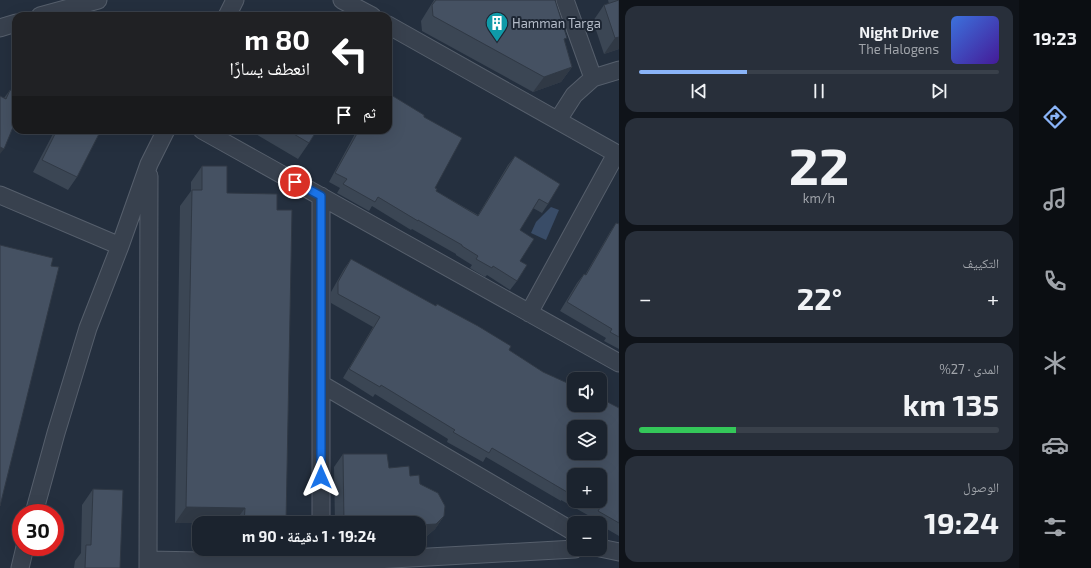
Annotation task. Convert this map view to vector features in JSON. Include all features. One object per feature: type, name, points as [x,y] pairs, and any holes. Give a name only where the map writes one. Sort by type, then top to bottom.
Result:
[{"type":"street","points":[[54,12],[98,0]]},
{"type":"street","points":[[229,12],[235,0]]},
{"type":"street","points":[[342,0],[364,12]]},
{"type":"street","points":[[565,0],[593,78]]},
{"type":"street","points":[[0,28],[12,24]]},
{"type":"street","points":[[392,27],[618,155],[529,313]]},
{"type":"street","points":[[558,120],[574,95],[593,78],[619,70]]},
{"type":"street","points":[[36,504],[56,432],[88,328],[120,246],[149,164],[164,134]]},
{"type":"street","points":[[209,134],[619,363]]},
{"type":"street","points":[[149,164],[148,564],[320,556]]},
{"type":"street","points":[[0,196],[120,246]]},
{"type":"street","points":[[320,516],[321,196]]},
{"type":"street","points":[[321,384],[567,528]]},
{"type":"street","points":[[426,553],[567,549]]},
{"type":"street","points":[[607,549],[619,552]]},
{"type":"street","points":[[20,568],[23,556]]},
{"type":"water","points":[[551,207],[559,210],[546,240],[531,233],[536,222]]},
{"type":"building","name":"Hamman Targa","points":[[436,0],[555,0],[567,38],[564,39],[572,67],[544,77],[433,16],[432,5]]},
{"type":"building","points":[[619,0],[619,37],[615,38],[604,5]]},
{"type":"building","points":[[10,90],[12,91],[12,130],[4,149],[0,147],[0,96],[6,99]]},
{"type":"building","points":[[392,95],[424,115],[424,117],[462,138],[435,188],[437,189],[436,191],[478,216],[515,156],[560,184],[548,204],[539,199],[520,230],[534,239],[520,261],[527,265],[517,281],[493,266],[492,268],[476,259],[478,256],[462,245],[378,197],[375,202],[343,184],[347,179],[335,173],[357,134],[392,134]]},
{"type":"building","points":[[55,134],[99,134],[77,177],[42,160]]},
{"type":"building","points":[[294,134],[315,134],[309,143]]},
{"type":"building","points":[[202,166],[227,166],[227,193],[277,194],[277,210],[292,210],[286,516],[244,516],[245,508],[186,507],[192,190],[202,190]]},
{"type":"building","points":[[616,223],[619,224],[619,337],[610,332],[612,329],[567,302],[584,274],[586,275]]},
{"type":"building","points":[[0,245],[53,258],[51,266],[59,267],[0,506]]},
{"type":"building","points":[[351,259],[436,306],[437,304],[478,326],[511,346],[509,350],[543,372],[567,383],[567,412],[607,412],[607,402],[619,408],[619,523],[598,511],[600,508],[607,508],[607,468],[567,468],[567,492],[492,448],[489,453],[453,432],[455,430],[381,385],[380,387],[349,369],[380,317],[338,294],[338,282]]},
{"type":"building","points":[[343,454],[387,454],[389,468],[409,466],[410,476],[419,475],[420,484],[438,493],[445,506],[444,516],[436,524],[426,525],[426,516],[344,516]]},
{"type":"building","points":[[93,489],[123,490],[120,568],[85,568],[86,545],[91,545]]},
{"type":"place","name":"Hamman Targa","points":[[497,42]]},
{"type":"route","points":[[295,182],[321,196],[321,477]]}]
